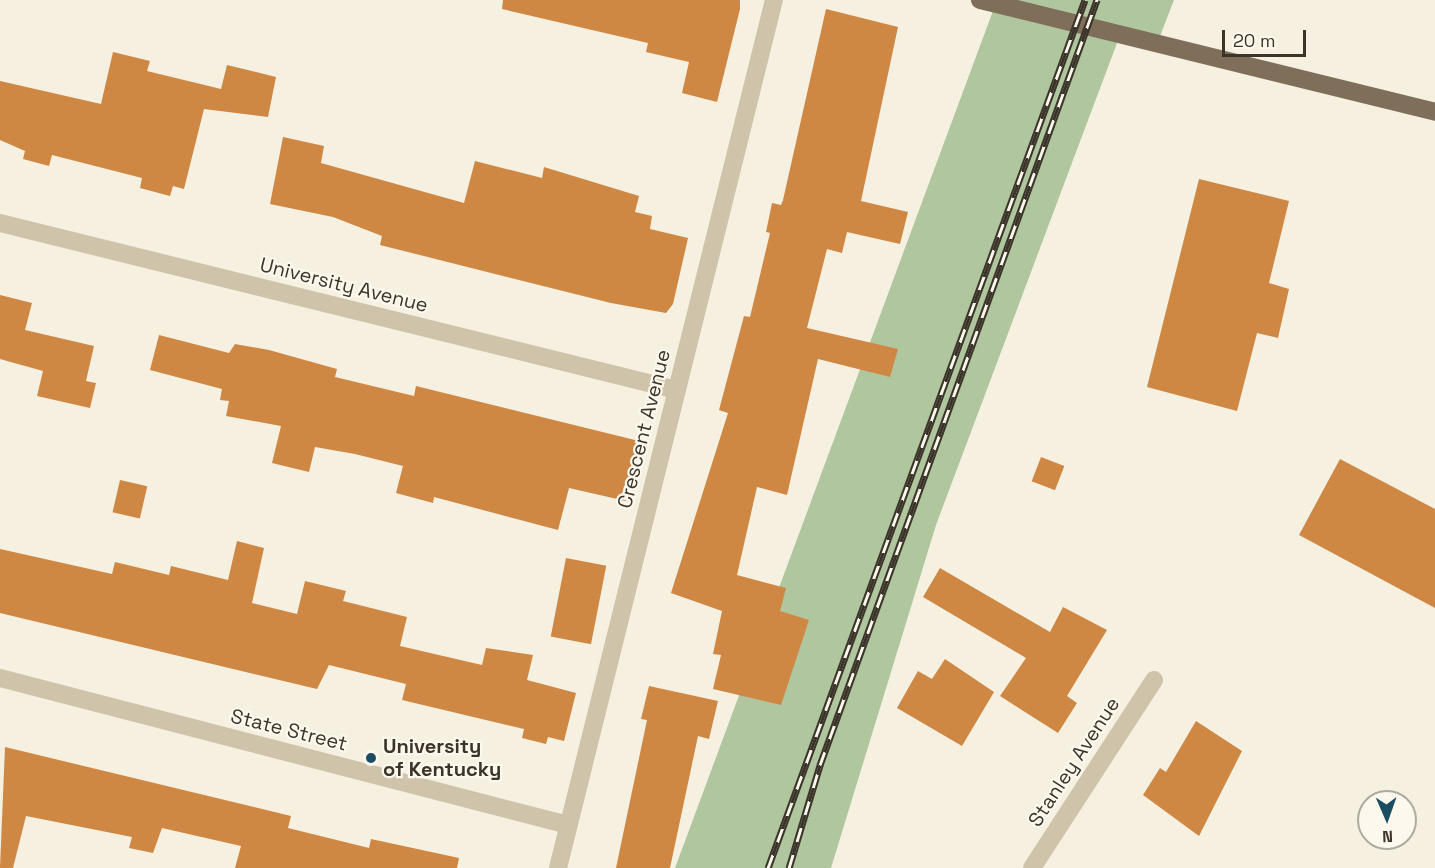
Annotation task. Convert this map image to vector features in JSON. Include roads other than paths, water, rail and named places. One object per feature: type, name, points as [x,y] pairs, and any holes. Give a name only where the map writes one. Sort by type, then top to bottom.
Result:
[{"type":"main road","points":[[980,0],[1435,112]]},
{"type":"street","name":"Crescent Avenue","points":[[558,868],[774,0]]},
{"type":"street","name":"University Avenue","points":[[0,223],[677,390]]},
{"type":"street","name":"State Street","points":[[0,678],[568,825]]},
{"type":"street","name":"Stanley Avenue","points":[[1032,868],[1154,680]]},
{"type":"railway","points":[[768,868],[1085,0]]},
{"type":"railway","points":[[789,868],[820,765],[1097,0]]},
{"type":"place","name":"University of Kentucky","points":[[371,758]]}]
